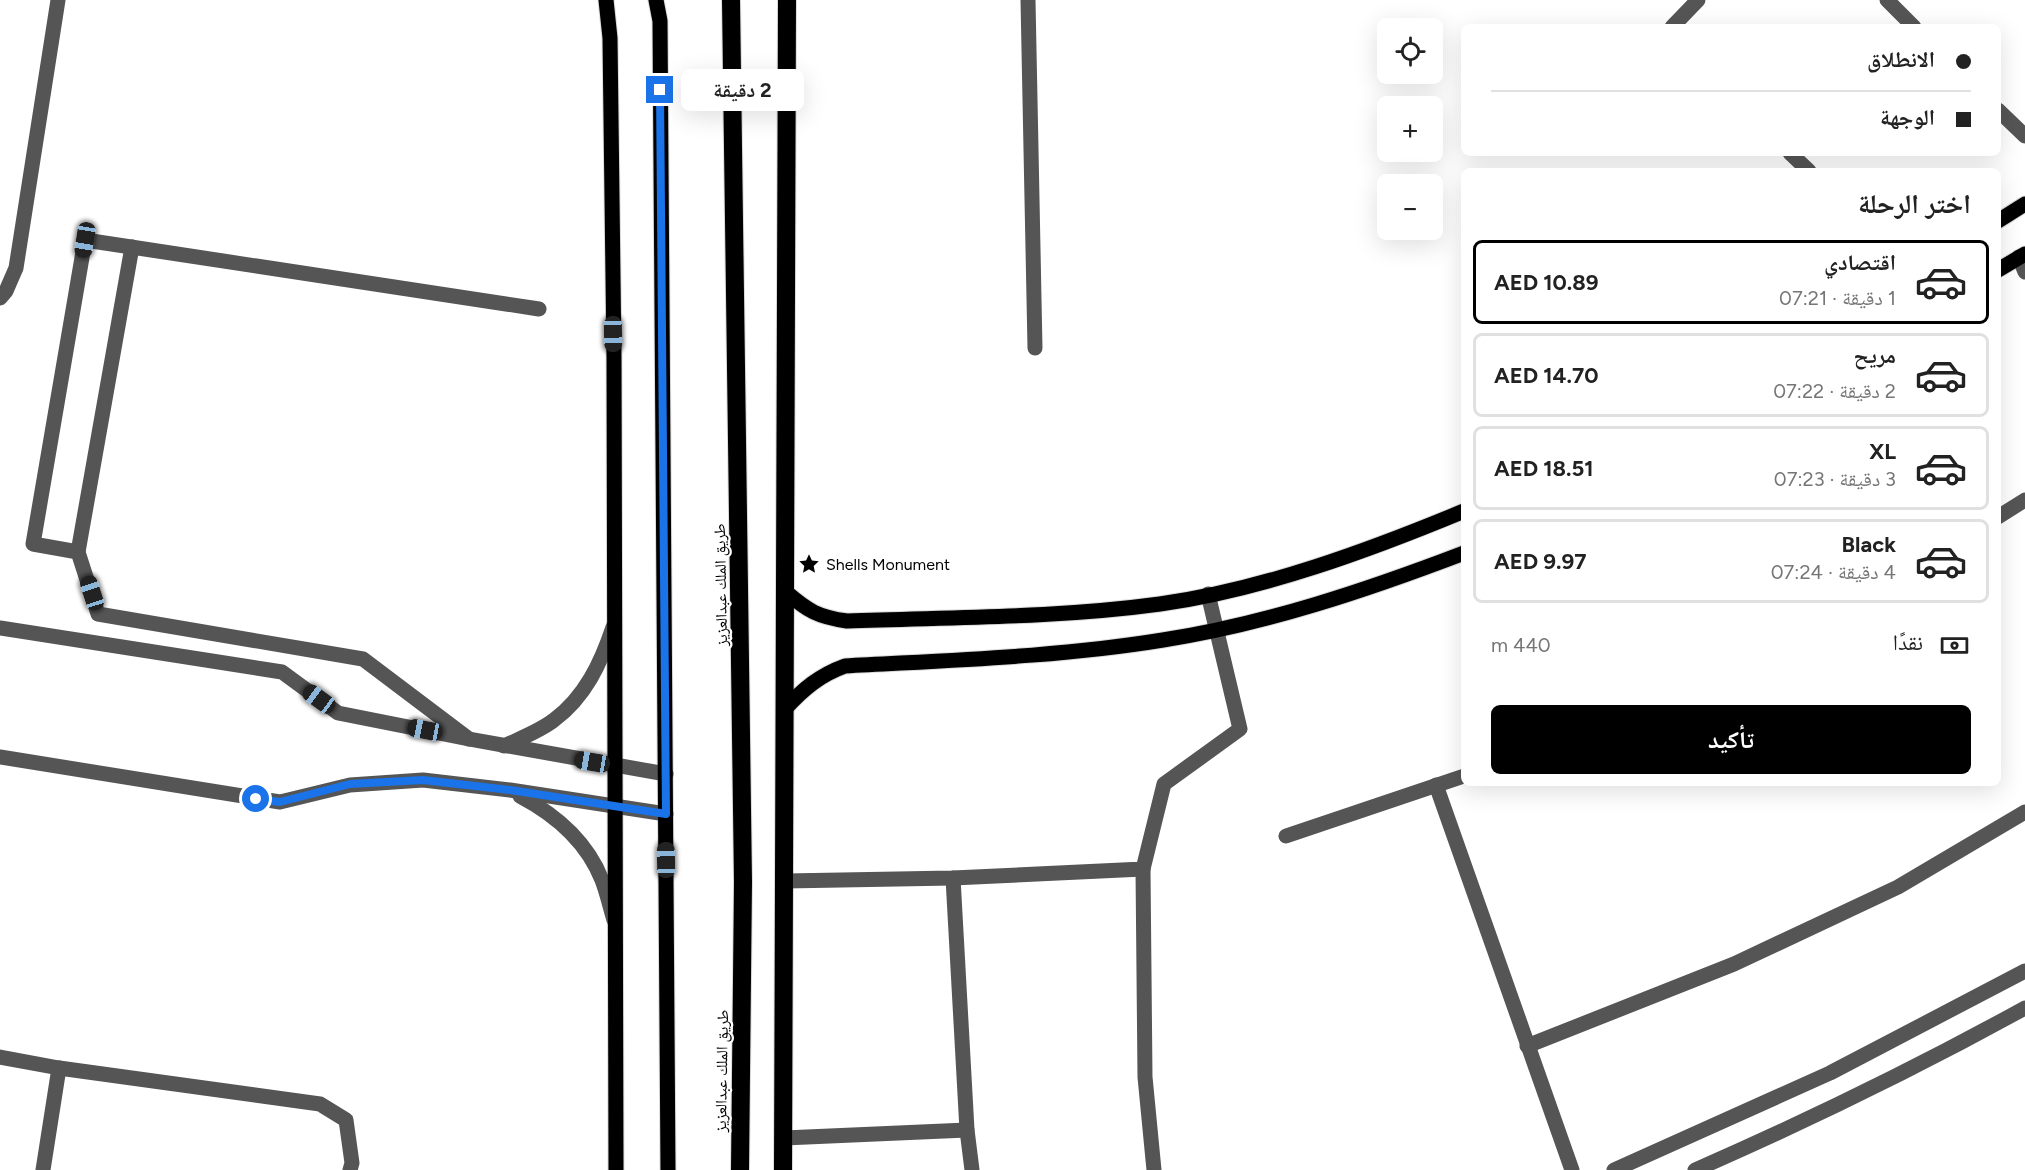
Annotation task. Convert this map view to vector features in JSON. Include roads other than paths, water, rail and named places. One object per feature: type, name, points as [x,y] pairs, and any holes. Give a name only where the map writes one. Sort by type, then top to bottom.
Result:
[{"type":"highway","name":"طريق الملك عبدالعزيز","points":[[731,0],[743,882],[740,1170]]},
{"type":"highway","points":[[783,1170],[788,0]]},
{"type":"main road","points":[[606,0],[610,38],[616,1170]]},
{"type":"main road","points":[[656,0],[660,33],[668,1170]]},
{"type":"main road","points":[[2001,219],[2025,204]]},
{"type":"main road","points":[[2001,268],[2022,256]]},
{"type":"main road","points":[[786,592],[804,607],[824,618],[847,621],[1052,614],[1161,604],[1300,571],[1461,512]]},
{"type":"main road","points":[[785,710],[798,694],[814,681],[828,672],[845,666],[1057,654],[1164,640],[1216,630],[1313,606],[1461,554]]},
{"type":"street","points":[[0,298],[6,291],[16,268],[58,0]]},
{"type":"street","points":[[1029,0],[1035,348]]},
{"type":"street","points":[[1674,24],[1698,0]]},
{"type":"street","points":[[1887,0],[1911,24]]},
{"type":"street","points":[[2001,113],[2025,136]]},
{"type":"street","points":[[1793,156],[1806,168]]},
{"type":"street","points":[[78,552],[33,544],[85,240],[539,309]]},
{"type":"street","points":[[132,247],[78,552],[98,614],[363,659],[469,739]]},
{"type":"street","points":[[2022,256],[2025,272]]},
{"type":"street","points":[[2001,515],[2025,500]]},
{"type":"street","points":[[1155,1170],[1145,1077],[1143,869],[1164,784],[1240,729],[1208,594]]},
{"type":"street","points":[[504,746],[553,721],[572,704],[592,677],[604,654],[614,624]]},
{"type":"street","points":[[0,628],[282,672],[338,713],[504,746],[666,774]]},
{"type":"street","points":[[0,758],[280,802],[350,784],[423,780],[510,790],[666,814]]},
{"type":"street","points":[[1286,836],[1461,777]]},
{"type":"street","points":[[1436,785],[1572,1170]]},
{"type":"street","points":[[510,790],[543,808],[561,822],[576,839],[591,858],[615,922]]},
{"type":"street","points":[[1527,1046],[1734,964],[1898,887],[2025,812]]},
{"type":"street","points":[[784,881],[953,878],[1143,869]]},
{"type":"street","points":[[953,878],[972,1170]]},
{"type":"street","points":[[1614,1170],[1830,1073],[2025,971]]},
{"type":"street","points":[[1695,1170],[1782,1132],[2025,1008]]},
{"type":"street","points":[[0,1057],[58,1068],[320,1104],[346,1120],[352,1162],[350,1170]]},
{"type":"street","points":[[43,1170],[58,1068]]},
{"type":"street","points":[[784,1138],[968,1130]]},
{"type":"place","name":"Shells Monument","points":[[809,564]]}]
